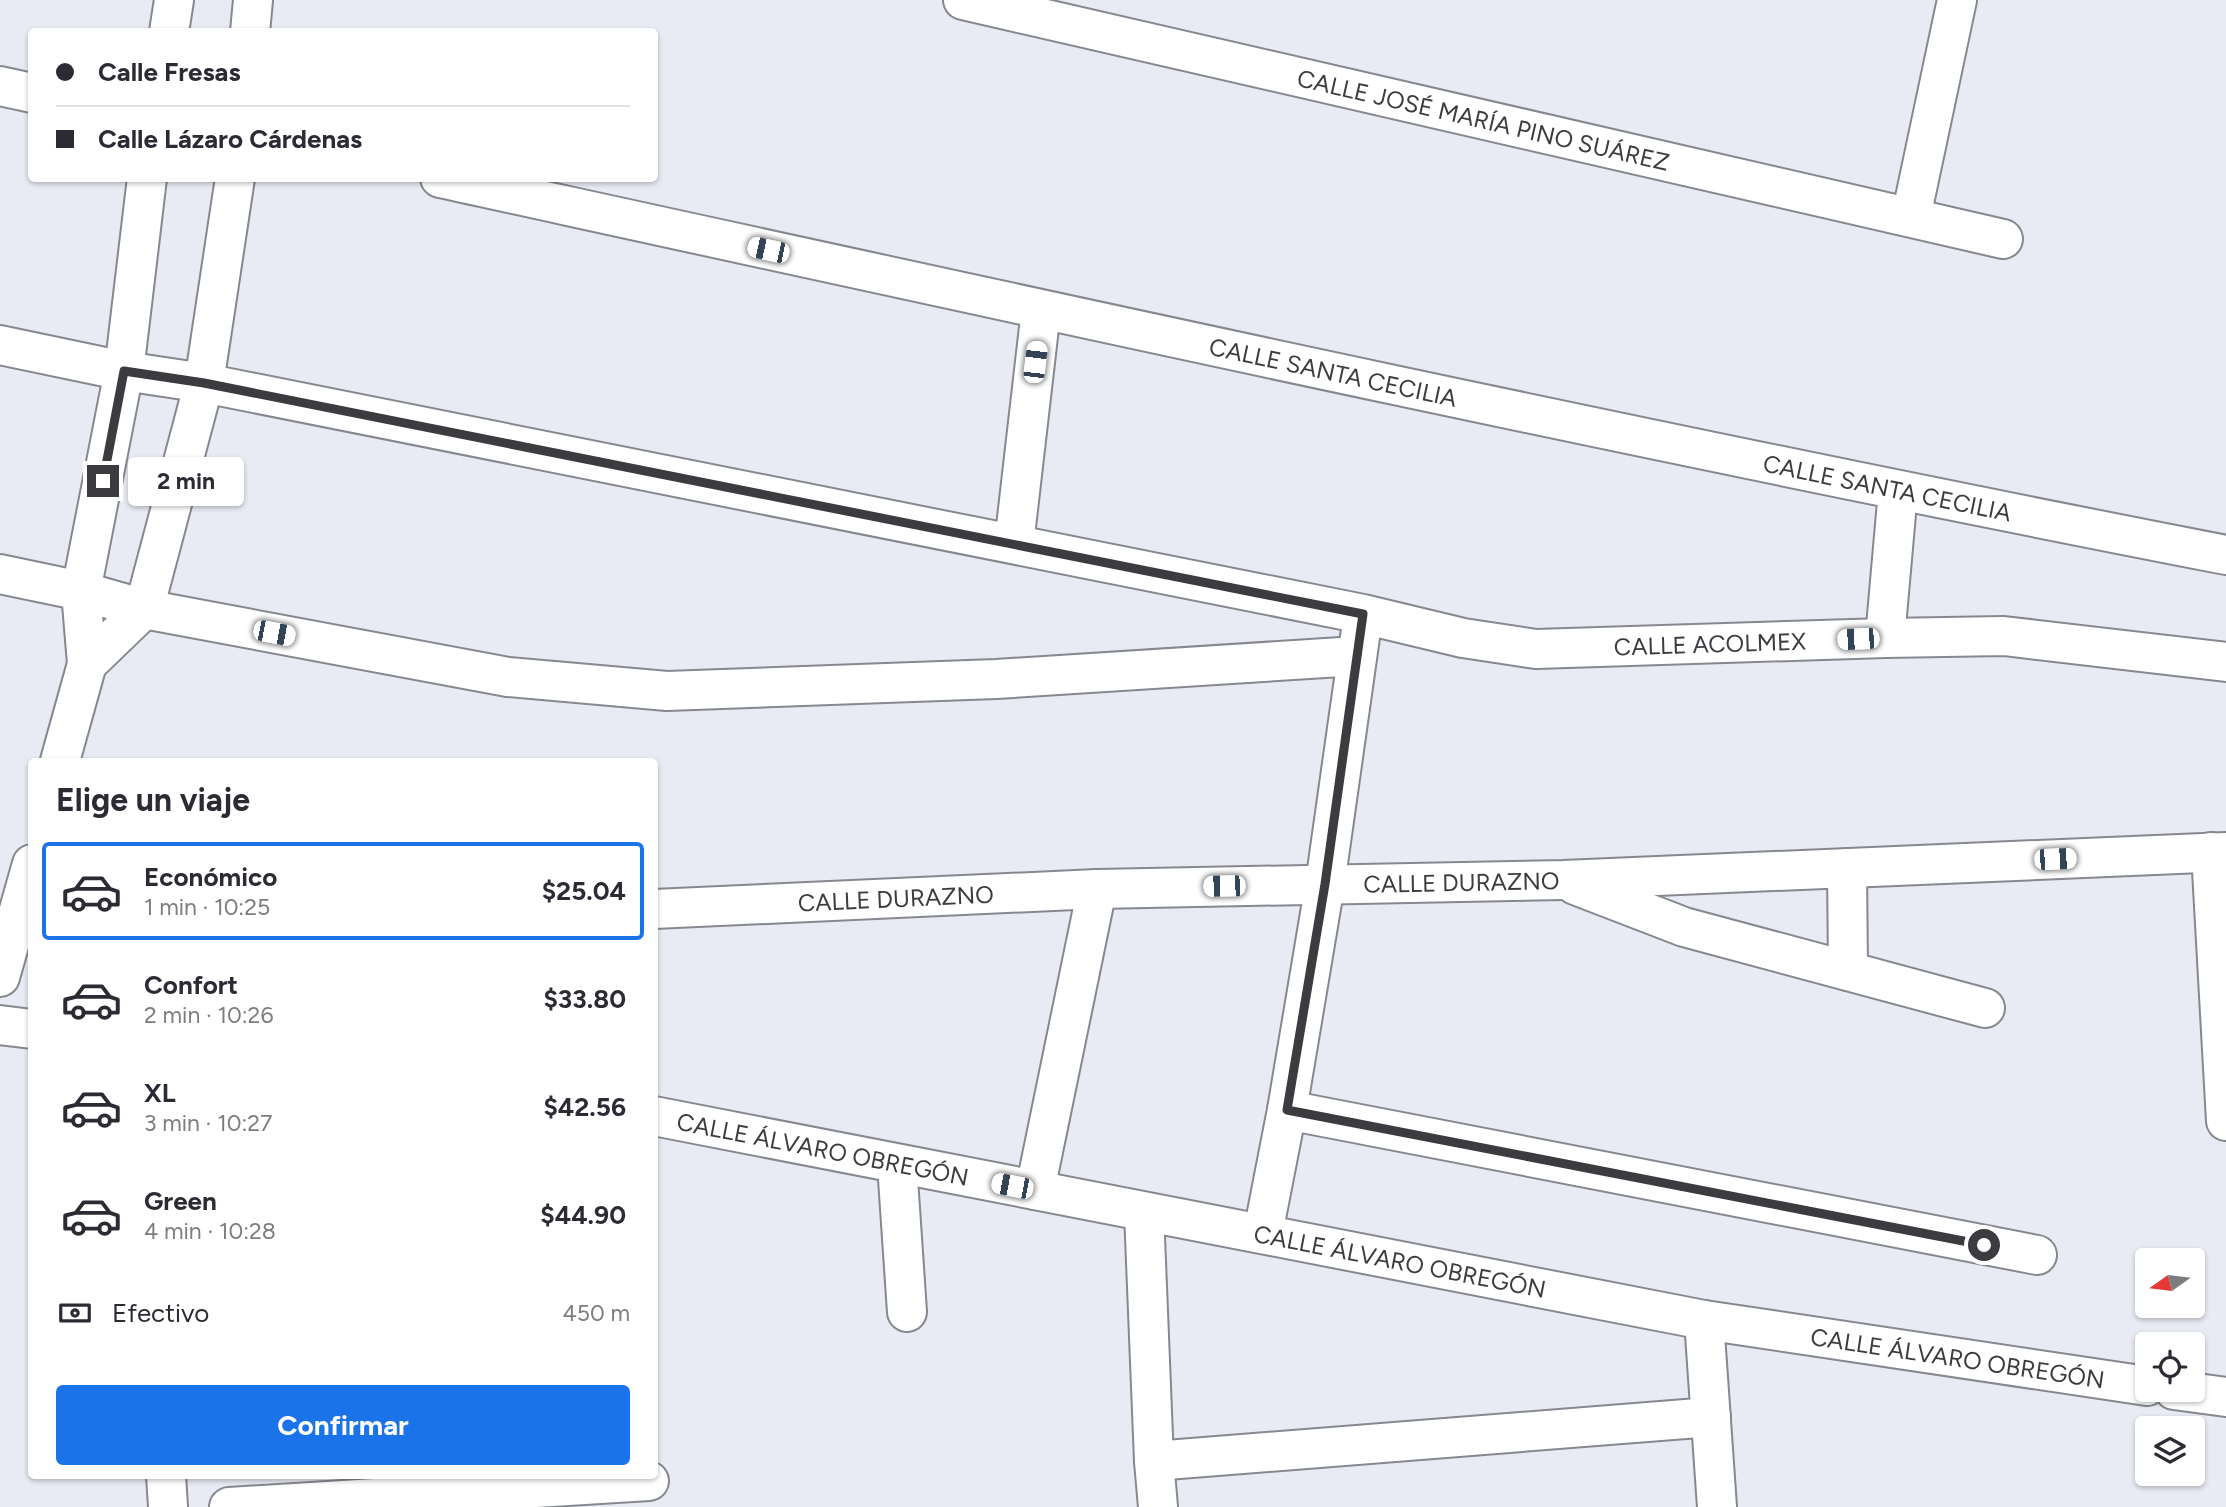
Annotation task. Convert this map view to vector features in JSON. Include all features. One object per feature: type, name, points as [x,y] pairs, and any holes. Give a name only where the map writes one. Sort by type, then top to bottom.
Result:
[{"type":"street","points":[[170,28],[174,0]]},
{"type":"street","points":[[250,28],[253,0]]},
{"type":"street","name":"CALLE JOSÉ MARÍA PINO SUÁREZ","points":[[963,0],[1067,11],[2003,239]]},
{"type":"street","points":[[1911,217],[1957,0]]},
{"type":"street","points":[[0,86],[28,92]]},
{"type":"street","points":[[61,758],[87,664],[81,591],[124,371],[147,182]]},
{"type":"street","points":[[87,664],[144,609],[204,383],[234,182]]},
{"type":"street","name":"CALLE SANTA CECILIA","points":[[458,182],[1041,310],[1898,491],[2226,555]]},
{"type":"street","points":[[1014,544],[1041,310]]},
{"type":"street","points":[[0,345],[124,371],[204,383]]},
{"type":"street","name":"CALLE ACOLMEX","points":[[204,383],[1363,614],[1463,638],[1536,649],[2004,636],[2226,662]]},
{"type":"street","points":[[1885,638],[1898,491]]},
{"type":"street","points":[[0,574],[81,591],[144,609],[508,677],[667,691],[996,679],[1357,656]]},
{"type":"street","points":[[1263,1233],[1287,1110],[1325,884],[1363,614]]},
{"type":"street","points":[[2219,852],[2226,1121]]},
{"type":"street","name":"CALLE DURAZNO","points":[[658,909],[1097,889],[1563,880],[2219,852]]},
{"type":"street","points":[[1847,868],[1848,971]]},
{"type":"street","points":[[0,977],[28,878]]},
{"type":"street","points":[[1563,880],[1684,927],[1985,1008]]},
{"type":"street","points":[[1035,1190],[1097,889]]},
{"type":"street","points":[[0,1025],[28,1028]]},
{"type":"street","points":[[1287,1110],[2037,1255]]},
{"type":"street","name":"CALLE ÁLVARO OBREGÓN","points":[[658,1117],[1704,1320],[2135,1384]]},
{"type":"street","points":[[897,1164],[907,1312]]},
{"type":"street","points":[[1144,1212],[1158,1507]]},
{"type":"street","points":[[1704,1320],[1717,1507]]},
{"type":"street","points":[[2205,1394],[2226,1397]]},
{"type":"street","points":[[1154,1461],[1711,1417]]},
{"type":"street","points":[[166,1479],[168,1507]]},
{"type":"street","points":[[229,1507],[649,1488]]},
{"type":"route","points":[[103,481],[124,371],[204,383],[1363,614],[1325,884],[1287,1110],[1984,1245]]}]
